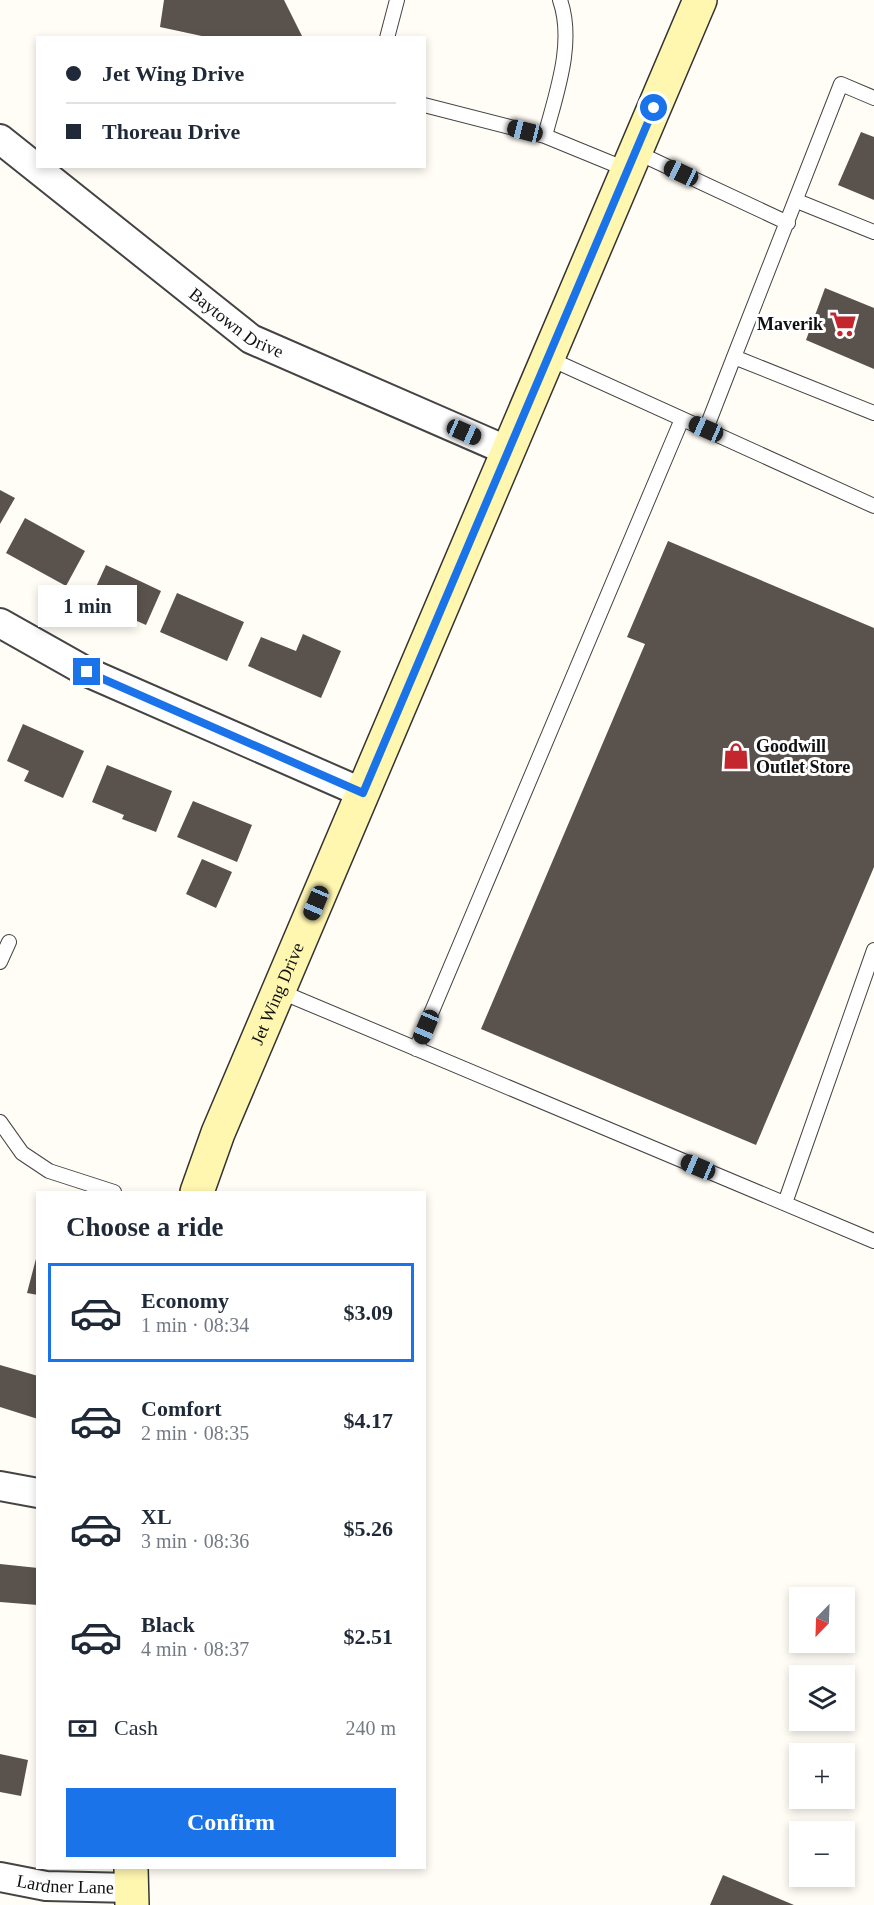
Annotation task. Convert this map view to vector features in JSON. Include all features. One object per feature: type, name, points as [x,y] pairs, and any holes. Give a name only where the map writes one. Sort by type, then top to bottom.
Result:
[{"type":"main road","name":"Jet Wing Drive","points":[[197,1191],[218,1133],[700,0]]},
{"type":"street","name":"Baytown Drive","points":[[6,151],[251,339],[508,452]]},
{"type":"street","points":[[0,623],[87,672],[363,793]]},
{"type":"street","points":[[0,1486],[36,1493]]},
{"type":"street","name":"Lardner Lane","points":[[0,1876],[46,1886],[132,1887]]},
{"type":"lane","points":[[388,36],[397,0]]},
{"type":"lane","points":[[545,136],[561,79],[566,17],[560,0]]},
{"type":"lane","points":[[706,429],[841,84],[874,98]]},
{"type":"lane","points":[[426,106],[632,161],[788,223]]},
{"type":"lane","points":[[797,201],[874,232]]},
{"type":"lane","points":[[734,357],[874,413]]},
{"type":"lane","points":[[548,358],[874,506]]},
{"type":"lane","points":[[416,1049],[682,419]]},
{"type":"lane","points":[[0,962],[9,942]]},
{"type":"lane","points":[[785,1203],[869,975],[874,950]]},
{"type":"lane","points":[[279,991],[874,1240]]},
{"type":"lane","points":[[0,1122],[22,1153],[50,1171],[111,1191]]},
{"type":"building","points":[[164,0],[284,0],[302,36],[202,36],[160,27]]},
{"type":"building","points":[[861,132],[874,137],[874,200],[838,185]]},
{"type":"building","name":"Maverik","points":[[825,288],[874,308],[874,369],[806,340]]},
{"type":"building","points":[[0,490],[15,498],[0,524]]},
{"type":"building","points":[[25,518],[85,551],[66,586],[6,553]]},
{"type":"building","name":"Goodwill Outlet Store","points":[[668,541],[874,628],[874,867],[756,1145],[481,1029],[645,644],[627,637]]},
{"type":"building","points":[[106,565],[161,591],[146,625],[90,600]]},
{"type":"building","points":[[177,593],[244,622],[227,661],[160,632]]},
{"type":"building","points":[[303,634],[341,651],[321,698],[248,666],[261,637],[296,651]]},
{"type":"building","points":[[23,724],[84,751],[63,798],[24,781],[29,771],[7,761]]},
{"type":"building","points":[[107,765],[172,791],[156,832],[122,819],[124,815],[92,802]]},
{"type":"building","points":[[193,801],[252,825],[237,862],[177,837]]},
{"type":"building","points":[[202,859],[232,872],[216,908],[186,894]]},
{"type":"building","points":[[36,1259],[36,1295],[27,1293]]},
{"type":"building","points":[[0,1365],[36,1375],[36,1418],[0,1407]]},
{"type":"building","points":[[0,1564],[36,1568],[36,1605],[0,1602]]},
{"type":"building","points":[[0,1754],[28,1760],[21,1796],[0,1792]]},
{"type":"building","points":[[723,1875],[794,1905],[710,1905]]},
{"type":"place","name":"Maverik","points":[[843,324]]},
{"type":"place","name":"Goodwill Outlet Store","points":[[736,756]]},
{"type":"route","points":[[87,672],[363,793],[654,108]]}]
